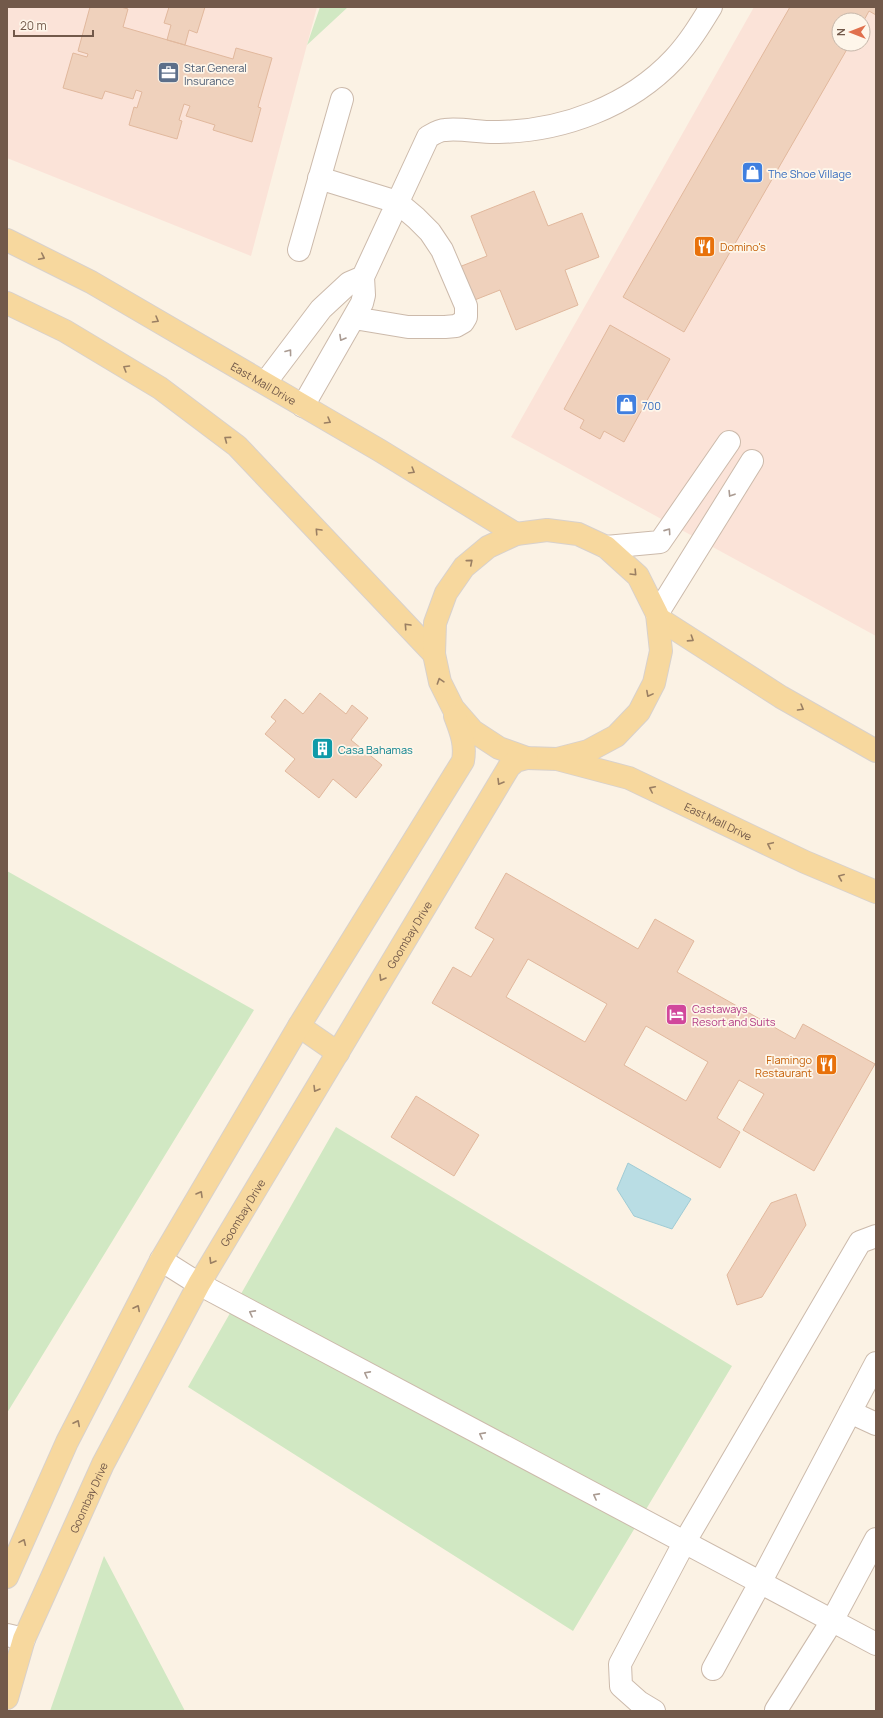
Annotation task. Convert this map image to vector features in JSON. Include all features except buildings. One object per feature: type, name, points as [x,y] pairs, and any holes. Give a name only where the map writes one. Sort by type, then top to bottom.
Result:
[{"type":"main road","name":"East Mall Drive","points":[[7,240],[91,282],[303,406],[516,534]]},
{"type":"main road","points":[[7,303],[65,331],[160,388],[237,446],[434,654]]},
{"type":"main road","points":[[7,1577],[67,1442],[161,1260],[298,1026],[463,761],[465,750],[464,740],[453,708],[440,682],[434,654],[435,623],[446,593],[464,567],[488,547],[516,534],[547,530],[578,534],[606,547],[638,576],[657,616],[661,651],[654,683],[639,712],[616,736],[588,751],[557,759],[527,758],[492,744],[473,731],[453,708]]},
{"type":"main road","points":[[657,616],[781,697],[876,751]]},
{"type":"main road","name":"Goombay Drive","points":[[7,1698],[16,1637],[103,1464],[198,1284],[509,767],[516,762],[527,758]]},
{"type":"main road","name":"East Mall Drive","points":[[557,759],[629,778],[805,862],[876,892]]},
{"type":"main road","points":[[298,1026],[338,1053]]},
{"type":"street","points":[[303,406],[362,303],[364,295],[363,277],[428,137],[444,130],[498,132],[522,131],[582,118],[611,105],[640,88],[674,59],[694,35],[711,7]]},
{"type":"street","points":[[299,250],[342,99]]},
{"type":"street","points":[[320,178],[397,202],[430,232],[442,250],[466,306],[466,318],[463,322],[456,326],[426,328],[389,325],[354,318]]},
{"type":"street","points":[[265,384],[321,309],[349,283],[363,277]]},
{"type":"street","points":[[606,547],[660,542],[729,442]]},
{"type":"street","points":[[657,616],[752,461]]},
{"type":"street","points":[[654,1711],[639,1702],[621,1686],[620,1664],[684,1543],[860,1242],[876,1236]]},
{"type":"street","points":[[161,1260],[198,1284],[876,1644]]},
{"type":"street","points":[[713,1669],[876,1363]]},
{"type":"street","points":[[850,1412],[876,1424]]},
{"type":"street","points":[[776,1710],[832,1621],[876,1539]]},
{"type":"shaded area","points":[[7,7],[317,7],[251,256],[7,158]]},
{"type":"shaded area","points":[[754,7],[876,7],[876,636],[511,437]]},
{"type":"green space","points":[[320,7],[348,7],[307,45]]},
{"type":"green space","points":[[7,871],[254,1010],[7,1413]]},
{"type":"green space","points":[[336,1127],[732,1366],[573,1631],[188,1387]]},
{"type":"green space","points":[[104,1556],[185,1711],[50,1711]]},
{"type":"water","points":[[628,1163],[691,1199],[672,1229],[634,1216],[617,1189]]},
{"type":"place","name":"Star General Insurance","points":[[168,73]]},
{"type":"place","name":"The Shoe Village","points":[[752,173]]},
{"type":"place","name":"Domino's","points":[[704,246]]},
{"type":"place","name":"700","points":[[626,405]]},
{"type":"place","name":"Casa Bahamas","points":[[323,749]]},
{"type":"place","name":"Castaways Resort and Suits","points":[[676,1014]]},
{"type":"place","name":"Flamingo Restaurant","points":[[827,1065]]}]
